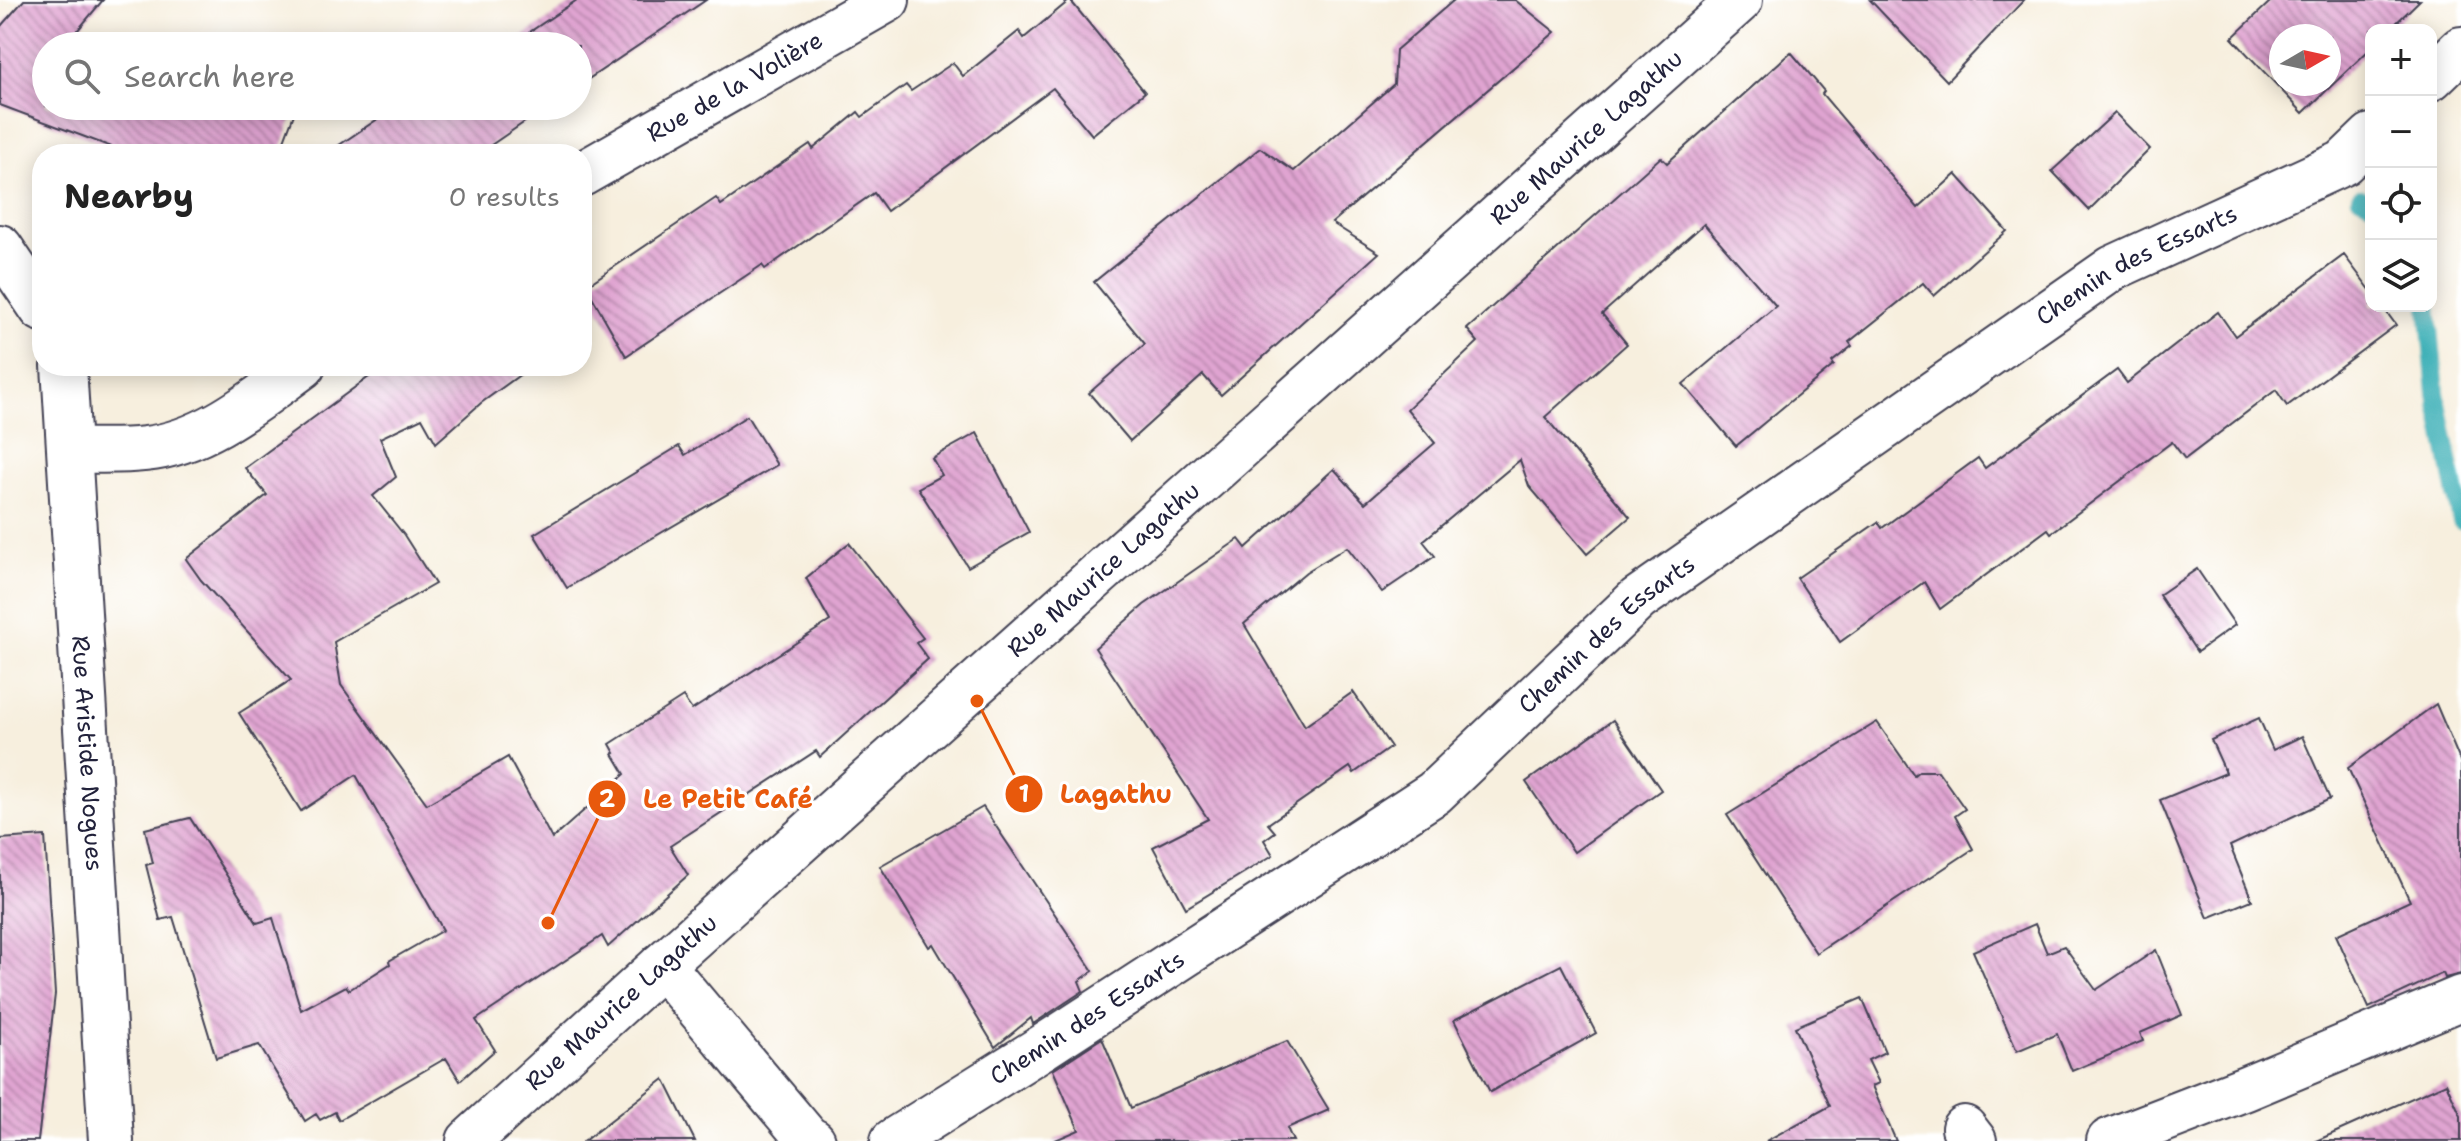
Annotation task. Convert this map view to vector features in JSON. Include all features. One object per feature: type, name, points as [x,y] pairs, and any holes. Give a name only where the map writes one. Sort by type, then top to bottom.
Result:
[{"type":"street","name":"Rue de la Volière","points":[[592,168],[887,0]]},
{"type":"street","name":"Rue Maurice Lagathu","points":[[469,1141],[1740,0]]},
{"type":"street","points":[[2437,72],[2461,49]]},
{"type":"street","name":"Chemin des Essarts","points":[[893,1141],[1434,793],[1638,599],[2113,268],[2357,149]]},
{"type":"street","points":[[0,247],[32,294]]},
{"type":"street","name":"Rue Aristide Nogues","points":[[65,376],[111,1141]]},
{"type":"street","points":[[70,451],[146,449],[181,442],[212,429],[289,376]]},
{"type":"street","points":[[662,965],[809,1140]]},
{"type":"street","points":[[2109,1141],[2246,1088],[2461,998]]},
{"type":"building","points":[[24,0],[103,0],[76,32],[32,32],[32,117],[0,105],[0,27]]},
{"type":"building","points":[[577,0],[706,0],[592,77],[592,32],[530,32]]},
{"type":"building","points":[[1070,0],[1145,92],[1092,135],[1053,88],[887,211],[874,193],[765,269],[762,265],[626,356],[592,296],[592,282],[716,198],[721,205],[810,144],[813,149],[858,112],[862,117],[906,85],[911,91],[953,63],[963,76],[1019,31],[1024,38]]},
{"type":"building","points":[[1454,0],[1515,0],[1555,32],[1332,223],[1379,253],[1221,395],[1203,375],[1130,441],[1089,393],[1145,344],[1094,282],[1260,148],[1294,171],[1394,84],[1396,50]]},
{"type":"building","points":[[1870,0],[2024,0],[1947,81]]},
{"type":"building","points":[[2272,0],[2420,0],[2395,24],[2365,24],[2365,54],[2341,77],[2341,24],[2269,24],[2269,77],[2232,38]]},
{"type":"building","points":[[1791,52],[1824,91],[1822,94],[1918,208],[1956,174],[2007,231],[1934,296],[1923,283],[1849,342],[1852,346],[1832,362],[1834,365],[1736,446],[1683,384],[1776,306],[1704,224],[1602,314],[1627,344],[1545,417],[1630,517],[1587,554],[1529,486],[1520,460],[1423,541],[1435,556],[1382,592],[1347,547],[1306,572],[1244,624],[1305,726],[1353,692],[1391,747],[1354,773],[1350,767],[1268,824],[1275,832],[1264,840],[1273,855],[1186,908],[1153,847],[1208,819],[1095,648],[1144,605],[1239,539],[1246,548],[1334,469],[1365,503],[1435,443],[1407,409],[1478,342],[1467,329],[1661,157],[1667,163]]},
{"type":"building","points":[[2287,96],[2321,96],[2303,113]]},
{"type":"building","points":[[2115,113],[2150,149],[2089,210],[2052,171]]},
{"type":"building","points":[[40,120],[292,120],[283,144],[103,144]]},
{"type":"building","points":[[376,120],[528,120],[493,144],[341,144]]},
{"type":"building","points":[[2344,255],[2365,283],[2365,312],[2386,312],[2396,325],[2287,406],[2276,390],[2185,459],[2172,442],[2051,533],[2048,529],[1940,609],[1924,582],[1840,642],[1797,578],[1878,522],[1882,528],[1978,458],[1985,468],[2117,370],[2127,383],[2218,312],[2235,336]]},
{"type":"building","points":[[370,376],[518,376],[481,403],[436,443],[422,418],[380,438],[396,477],[373,496],[404,535],[435,584],[334,642],[341,685],[427,804],[508,757],[552,839],[625,774],[610,744],[683,697],[692,710],[830,621],[806,578],[849,543],[923,638],[916,643],[928,659],[820,757],[816,751],[670,846],[688,875],[608,947],[602,936],[476,1020],[495,1050],[460,1081],[446,1058],[339,1120],[335,1112],[320,1120],[316,1114],[305,1121],[259,1045],[216,1058],[173,917],[160,920],[146,865],[153,863],[145,829],[190,818],[257,923],[273,918],[301,1010],[346,986],[349,990],[390,964],[389,961],[443,930],[356,775],[301,811],[239,713],[291,680],[201,580],[186,559],[267,495],[245,468]]},
{"type":"building","points":[[747,416],[777,465],[567,588],[534,534],[679,446],[685,455]]},
{"type":"building","points":[[977,433],[1029,532],[968,567],[918,488],[942,475],[932,458]]},
{"type":"building","points":[[2197,569],[2235,625],[2197,652],[2159,595]]},
{"type":"building","points":[[2436,704],[2461,763],[2461,974],[2445,978],[2443,973],[2369,1008],[2336,935],[2410,901],[2348,768]]},
{"type":"building","points":[[2259,718],[2273,750],[2302,736],[2330,799],[2230,846],[2252,900],[2208,918],[2160,800],[2226,773],[2211,740]]},
{"type":"building","points":[[1613,720],[1661,790],[1574,852],[1526,782]]},
{"type":"building","points":[[1877,722],[1914,775],[1919,771],[1938,771],[1965,809],[1955,816],[1973,849],[1816,953],[1727,815]]},
{"type":"building","points":[[983,807],[1093,971],[1079,981],[1083,991],[1033,1024],[1031,1018],[995,1047],[933,944],[929,947],[880,866]]},
{"type":"building","points":[[45,836],[55,994],[38,1141],[0,1141],[0,839]]},
{"type":"building","points":[[2035,924],[2047,953],[2064,946],[2096,990],[2156,950],[2182,1015],[2140,1033],[2143,1041],[2072,1071],[2057,1034],[2017,1051],[1973,951]]},
{"type":"building","points":[[1561,965],[1596,1033],[1490,1092],[1454,1020]]},
{"type":"building","points":[[1862,998],[1885,1052],[1868,1060],[1879,1083],[1872,1086],[1896,1141],[1766,1141],[1830,1106],[1795,1027]]},
{"type":"building","points":[[1102,1038],[1131,1108],[1287,1041],[1329,1110],[1287,1128],[1293,1141],[1053,1141],[1079,1130],[1053,1070]]},
{"type":"building","points":[[664,1079],[695,1141],[584,1141]]},
{"type":"building","points":[[2446,1083],[2461,1116],[2461,1141],[2316,1141]]},
{"type":"waterway","points":[[2360,197],[2365,199]]},
{"type":"waterway","points":[[2429,312],[2436,393],[2461,521]]},
{"type":"place","name":"Lagathu","points":[[977,701]]},
{"type":"place","name":"Le Petit Café","points":[[548,923]]}]
